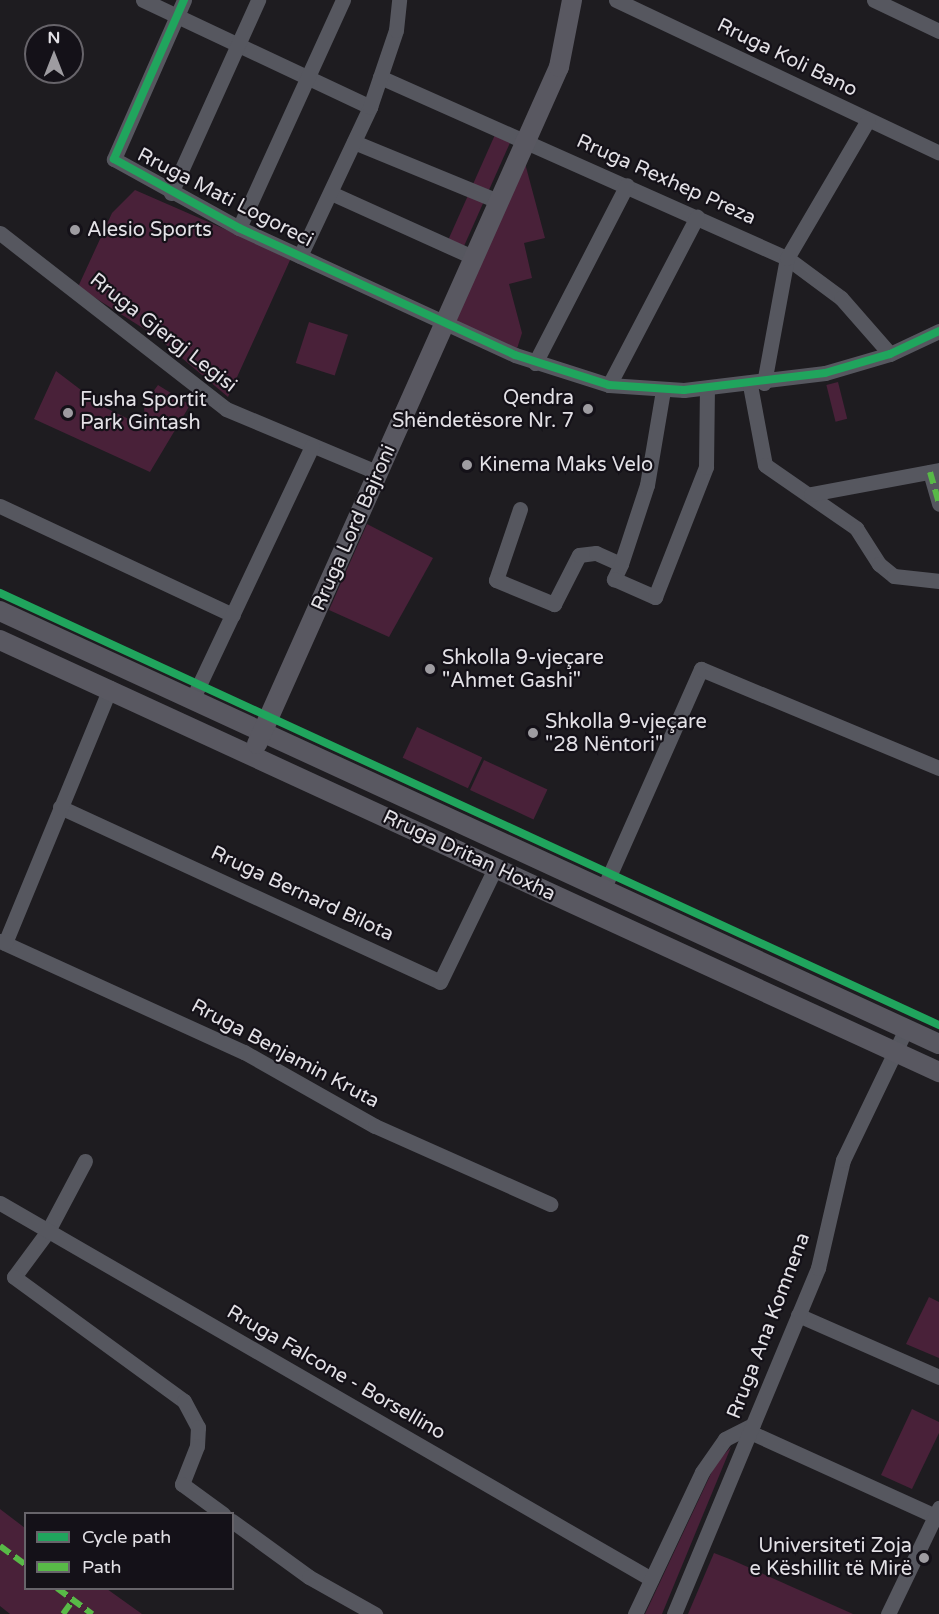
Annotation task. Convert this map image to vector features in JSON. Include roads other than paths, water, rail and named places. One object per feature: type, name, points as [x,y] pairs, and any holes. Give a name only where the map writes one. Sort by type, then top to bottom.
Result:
[{"type":"main road","name":"Rruga Lord Bajroni","points":[[252,756],[527,141],[564,52],[572,0]]},
{"type":"main road","name":"Rruga Dritan Hoxha","points":[[0,611],[939,1044]]},
{"type":"main road","name":"Rruga Dritan Hoxha","points":[[0,640],[110,688],[252,756],[939,1072]]},
{"type":"street","points":[[143,0],[370,107]]},
{"type":"street","name":"Rruga Mati Logoreci","points":[[184,0],[114,159],[171,193],[239,228],[534,363],[609,386],[663,390],[708,388],[757,384],[890,354],[939,331]]},
{"type":"street","points":[[171,193],[258,0]]},
{"type":"street","points":[[239,228],[343,0]]},
{"type":"street","points":[[300,256],[370,107],[380,77],[399,0]]},
{"type":"street","name":"Rruga Koli Bano","points":[[616,0],[939,153]]},
{"type":"street","points":[[874,0],[939,31]]},
{"type":"street","name":"Rruga Rexhep Preza","points":[[380,77],[787,258],[841,298],[890,354]]},
{"type":"street","points":[[868,120],[787,258],[757,384],[765,465],[812,494],[862,534],[879,564],[894,576],[936,580]]},
{"type":"street","points":[[354,141],[500,202]]},
{"type":"street","points":[[534,363],[627,185]]},
{"type":"street","points":[[331,193],[475,258]]},
{"type":"street","points":[[609,386],[697,217]]},
{"type":"street","name":"Rruga Gjergj Legisi","points":[[0,233],[226,409],[379,473]]},
{"type":"street","points":[[663,390],[645,494],[614,579],[655,597],[706,467],[708,388]]},
{"type":"street","points":[[192,700],[312,446]]},
{"type":"street","points":[[812,494],[934,471],[939,504]]},
{"type":"street","points":[[0,506],[233,615]]},
{"type":"street","points":[[520,509],[496,580],[554,604],[579,555],[596,554],[621,564]]},
{"type":"street","points":[[603,890],[701,669],[939,768]]},
{"type":"street","points":[[2,942],[110,688]]},
{"type":"street","name":"Rruga Bernard Bilota","points":[[60,807],[440,982],[495,868]]},
{"type":"street","name":"Rruga Benjamin Kruta","points":[[2,942],[235,1047],[375,1126],[550,1204]]},
{"type":"street","name":"Rruga Ana Komnena","points":[[674,1614],[818,1268],[843,1160],[906,1029]]},
{"type":"street","points":[[85,1161],[48,1231],[14,1277],[184,1401],[198,1437],[182,1484],[220,1512]]},
{"type":"street","name":"Rruga Falcone - Borsellino","points":[[0,1203],[651,1579]]},
{"type":"street","points":[[798,1315],[939,1377]]},
{"type":"street","points":[[635,1614],[714,1454],[733,1433],[752,1429],[937,1512],[888,1614]]},
{"type":"street","points":[[234,1522],[309,1577],[375,1614]]},
{"type":"place","name":"Alesio Sports","points":[[75,230]]},
{"type":"place","name":"Qendra Shëndetësore Nr. 7","points":[[588,409]]},
{"type":"place","name":"Fusha Sportit Park Gintash","points":[[68,413]]},
{"type":"place","name":"Kinema Maks Velo","points":[[467,465]]},
{"type":"place","name":"Shkolla 9-vjeçare \"Ahmet Gashi\"","points":[[430,669]]},
{"type":"place","name":"Shkolla 9-vjeçare \"28 Nëntori\"","points":[[533,733]]},
{"type":"place","name":"Universiteti Zoja e Këshillit të Mirë","points":[[924,1558]]}]
